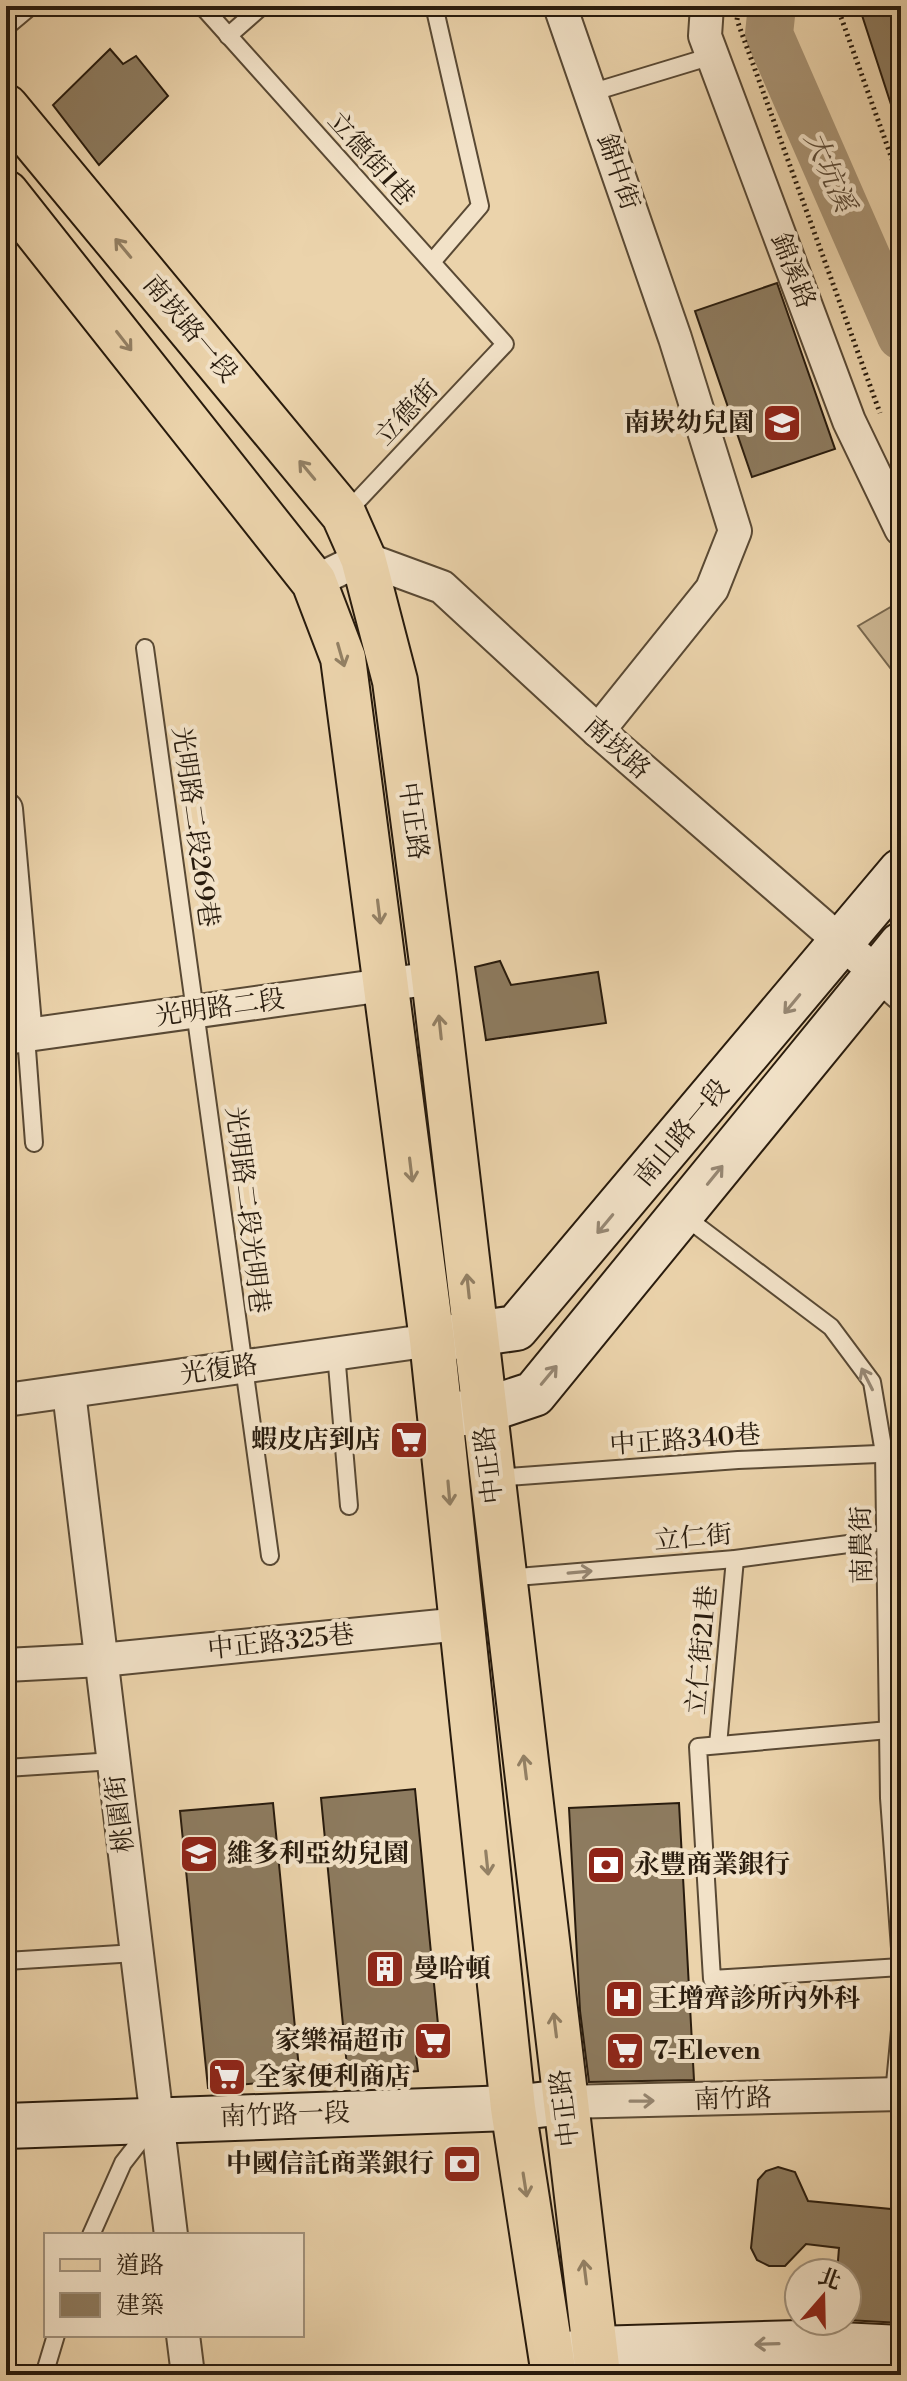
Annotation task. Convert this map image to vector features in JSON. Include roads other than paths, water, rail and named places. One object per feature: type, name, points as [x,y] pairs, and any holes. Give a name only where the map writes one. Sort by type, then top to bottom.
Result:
[{"type":"main road","name":"南崁路一段","points":[[6,107],[344,515],[363,558]]},
{"type":"main road","points":[[6,193],[314,582]]},
{"type":"main road","name":"中正路","points":[[363,558],[395,681],[434,978],[453,1338]]},
{"type":"main road","name":"中正路","points":[[314,582],[343,658],[387,984],[453,1338],[462,1413],[461,1624],[513,2108],[553,2366]]},
{"type":"main road","name":"中正路","points":[[462,1413],[490,1478],[596,2362]]},
{"type":"street","name":"錦中街","points":[[560,6],[675,338],[735,531],[712,589],[598,731]]},
{"type":"street","name":"錦溪路","points":[[707,6],[705,36],[712,56],[849,421],[901,529]]},
{"type":"street","points":[[314,582],[363,558]]},
{"type":"street","name":"南崁路","points":[[363,558],[442,587],[598,731],[843,945],[893,971]]},
{"type":"street","points":[[6,809],[16,1037]]},
{"type":"street","name":"南山路一段","points":[[453,1338],[516,1328],[843,945],[901,871]]},
{"type":"street","name":"南山路一段","points":[[462,1413],[534,1394],[893,971]]},
{"type":"street","name":"光明路二段","points":[[16,1037],[434,978]]},
{"type":"street","name":"光復路","points":[[6,1400],[453,1338]]},
{"type":"street","name":"桃園街","points":[[69,1392],[171,2233]]},
{"type":"street","name":"中正路325巷","points":[[6,1665],[101,1660],[461,1624]]},
{"type":"street","name":"南竹路","points":[[564,2102],[898,2094]]},
{"type":"street","name":"南竹路一段","points":[[6,2126],[513,2108],[564,2102]]},
{"type":"street","points":[[183,2337],[188,2375]]},
{"type":"street","points":[[553,2366],[799,2343],[901,2348]]},
{"type":"lane","points":[[6,27],[31,6]]},
{"type":"lane","name":"立德街1巷","points":[[202,6],[505,344]]},
{"type":"lane","points":[[228,36],[262,6]]},
{"type":"lane","points":[[432,262],[480,206],[435,10]]},
{"type":"lane","points":[[590,93],[712,56]]},
{"type":"lane","name":"立德街","points":[[344,515],[505,344]]},
{"type":"lane","name":"光明路二段269巷","points":[[145,648],[197,1012]]},
{"type":"lane","name":"光明路二段光明巷","points":[[197,1012],[270,1556]]},
{"type":"lane","points":[[16,1037],[34,1143]]},
{"type":"lane","name":"南農街","points":[[683,1215],[831,1327],[872,1382],[884,1453],[886,1539],[894,1560],[889,1798],[901,1965]]},
{"type":"lane","points":[[336,1353],[349,1506]]},
{"type":"lane","name":"中正路340巷","points":[[490,1478],[901,1453]]},
{"type":"lane","name":"立仁街","points":[[502,1578],[735,1559],[886,1539]]},
{"type":"lane","name":"立仁街21巷","points":[[718,1745],[735,1559]]},
{"type":"lane","name":"立仁街21巷","points":[[889,1730],[698,1747],[712,1979],[901,1965]]},
{"type":"lane","points":[[6,1768],[114,1761]]},
{"type":"lane","points":[[6,1961],[136,1953]]},
{"type":"lane","points":[[898,2094],[901,2020]]},
{"type":"lane","points":[[92,2233],[123,2163],[157,2120]]},
{"type":"lane","points":[[44,2375],[55,2337]]},
{"type":"waterway","name":"大坑溪","points":[[772,6],[769,34],[901,336]]},
{"type":"place","name":"南崁幼兒園","points":[[782,423]]},
{"type":"place","name":"蝦皮店到店","points":[[409,1440]]},
{"type":"place","name":"維多利亞幼兒園","points":[[199,1854]]},
{"type":"place","name":"永豐商業銀行","points":[[606,1865]]},
{"type":"place","name":"曼哈頓","points":[[385,1969]]},
{"type":"place","name":"王增齊診所內外科","points":[[624,1999]]},
{"type":"place","name":"家樂福超市","points":[[433,2041]]},
{"type":"place","name":"7-Eleven","points":[[625,2051]]},
{"type":"place","name":"全家便利商店","points":[[227,2077]]},
{"type":"place","name":"中國信託商業銀行","points":[[462,2164]]}]
